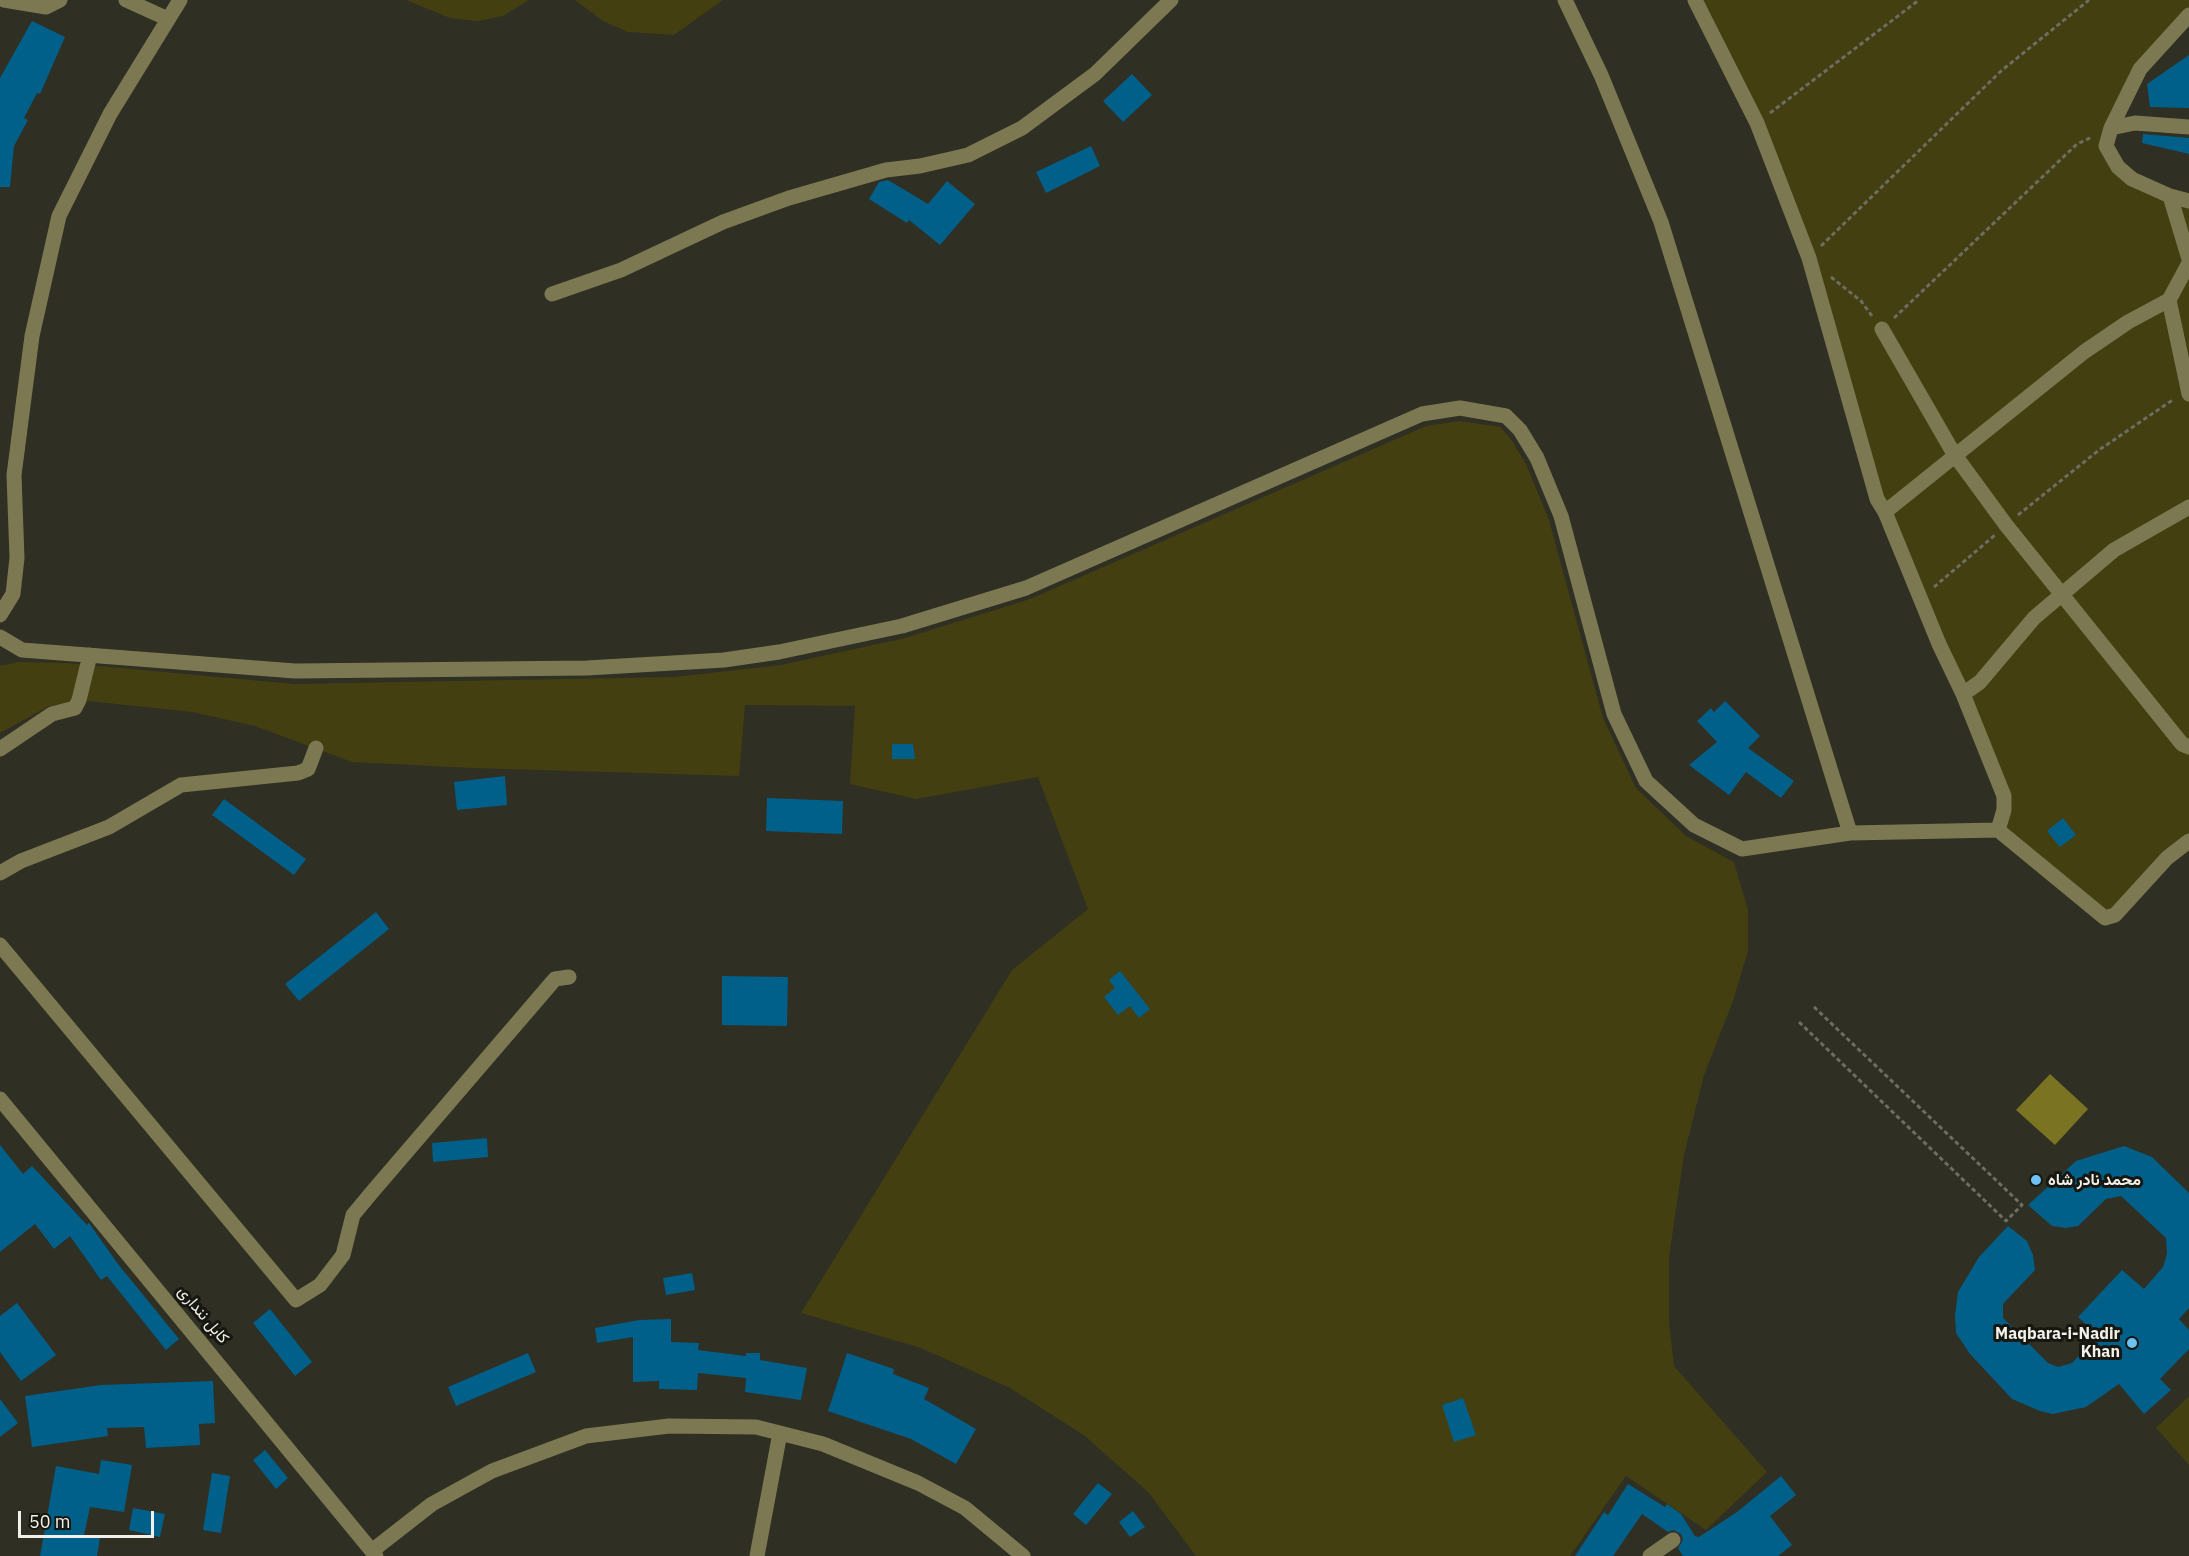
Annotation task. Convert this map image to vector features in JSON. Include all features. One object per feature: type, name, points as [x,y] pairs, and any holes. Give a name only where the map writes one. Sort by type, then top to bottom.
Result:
[{"type":"street","points":[[4,0],[46,7],[60,0]]},
{"type":"street","points":[[126,0],[168,19]]},
{"type":"street","points":[[0,615],[12,594],[17,558],[14,475],[32,336],[59,216],[110,114],[180,0]]},
{"type":"street","points":[[552,294],[621,270],[723,222],[789,198],[886,170],[920,166],[968,155],[1022,128],[1095,74],[1172,0]]},
{"type":"street","points":[[1564,0],[1601,75],[1661,222],[1850,833]]},
{"type":"street","points":[[1695,0],[1757,123],[1809,258],[1877,500],[1885,512],[2004,796],[2004,810],[1998,830]]},
{"type":"street","points":[[2189,15],[2140,69],[2111,128],[2106,146],[2118,167],[2132,178],[2170,196],[2189,201]]},
{"type":"street","points":[[2111,128],[2135,123],[2189,127]]},
{"type":"street","points":[[1885,512],[1954,454],[2084,352],[2128,322],[2169,300],[2189,261],[2170,196]]},
{"type":"street","points":[[2169,300],[2188,392]]},
{"type":"street","points":[[1882,329],[1954,454],[2006,525],[2182,744],[2189,747]]},
{"type":"street","points":[[0,637],[22,650],[295,671],[587,668],[724,660],[779,652],[902,626],[1026,588],[1422,414],[1460,408],[1506,416],[1520,430],[1537,458],[1561,516],[1614,714],[1646,781],[1694,825],[1742,849],[1850,833],[1998,830],[2105,918],[2115,915],[2166,858],[2189,841]]},
{"type":"street","points":[[1963,694],[1980,682],[2034,618],[2114,550],[2189,507]]},
{"type":"street","points":[[0,749],[52,714],[75,708],[90,655]]},
{"type":"street","points":[[0,873],[21,861],[109,827],[181,785],[298,773],[308,769],[316,748]]},
{"type":"street","points":[[0,945],[296,1300],[320,1285],[343,1255],[353,1215],[373,1191],[555,979],[568,978]]},
{"type":"street","name":"کابل ننداری","points":[[0,1099],[374,1553]]},
{"type":"street","points":[[374,1553],[432,1504],[492,1472],[586,1436],[669,1426],[756,1427],[823,1444],[918,1483],[965,1508],[1023,1556]]},
{"type":"street","points":[[757,1556],[780,1433]]},
{"type":"street","points":[[1650,1556],[1673,1540]]},
{"type":"path","points":[[1757,123],[1919,0]]},
{"type":"path","points":[[2089,0],[2001,71],[1809,258],[1861,301],[1882,329],[2077,144],[2111,128]]},
{"type":"path","points":[[1920,597],[2099,450],[2188,392]]},
{"type":"path","points":[[1799,1022],[2006,1221],[2022,1205],[1813,1006]]},
{"type":"shaded area","points":[[406,0],[529,0],[503,16],[478,21],[450,18]]},
{"type":"shaded area","points":[[575,0],[723,0],[674,35],[628,32],[603,21]]},
{"type":"shaded area","points":[[1695,0],[2189,0],[2189,15],[2140,69],[2106,145],[2118,167],[2189,201],[2189,841],[2105,918],[1998,830],[2004,810],[1885,512],[1809,258]]},
{"type":"shaded area","points":[[1460,421],[1500,427],[1510,438],[1526,464],[1549,520],[1603,718],[1636,788],[1686,836],[1734,862],[1748,910],[1748,951],[1733,1001],[1704,1075],[1684,1155],[1669,1257],[1669,1322],[1674,1366],[1767,1472],[1706,1530],[1626,1476],[1570,1556],[1196,1556],[1148,1492],[1085,1436],[1010,1388],[921,1348],[801,1313],[1012,970],[1088,909],[1038,777],[916,799],[850,784],[855,706],[745,705],[739,776],[352,762],[255,726],[192,712],[79,700],[47,707],[0,733],[0,666],[18,662],[66,663],[294,684],[674,677],[781,665],[905,638],[1030,599],[1426,426]]},
{"type":"shaded area","points":[[2050,1074],[2088,1109],[2055,1145],[2016,1110]]},
{"type":"shaded area","points":[[2189,1396],[2189,1465],[2156,1428]]},
{"type":"building","points":[[32,21],[65,37],[40,94],[37,93],[24,118],[28,120],[14,146],[10,187],[0,187],[0,78]]},
{"type":"building","points":[[2189,55],[2189,108],[2150,107],[2147,84]]},
{"type":"building","points":[[1132,74],[1152,95],[1123,122],[1103,101]]},
{"type":"building","points":[[2143,134],[2189,138],[2189,154],[2142,143]]},
{"type":"building","points":[[1091,146],[1100,166],[1046,193],[1036,172]]},
{"type":"building","points":[[888,180],[928,204],[947,181],[975,204],[940,245],[909,220],[907,223],[869,199],[879,182]]},
{"type":"building","points":[[1725,701],[1760,736],[1748,748],[1794,781],[1781,798],[1746,772],[1729,795],[1689,765],[1717,742],[1697,721],[1711,708],[1714,712]]},
{"type":"building","points":[[892,744],[913,744],[915,759],[892,759]]},
{"type":"building","points":[[505,776],[507,805],[457,810],[454,782]]},
{"type":"building","points":[[767,798],[843,801],[842,834],[766,831]]},
{"type":"building","points":[[224,799],[306,859],[294,875],[212,815]]},
{"type":"building","points":[[2063,818],[2076,835],[2060,847],[2047,831]]},
{"type":"building","points":[[376,912],[389,929],[299,1001],[285,984]]},
{"type":"building","points":[[1120,971],[1150,1009],[1139,1018],[1130,1006],[1118,1015],[1104,997],[1115,988],[1109,980]]},
{"type":"building","points":[[722,976],[788,977],[787,1026],[722,1025]]},
{"type":"building","points":[[487,1138],[488,1157],[433,1162],[432,1143]]},
{"type":"building","points":[[0,1145],[23,1174],[32,1166],[87,1225],[89,1223],[118,1264],[179,1339],[166,1350],[107,1276],[101,1280],[70,1236],[54,1249],[35,1224],[0,1252]]},
{"type":"building","points":[[2124,1146],[2152,1157],[2189,1193],[2189,1308],[2179,1319],[2189,1330],[2189,1349],[2160,1379],[2171,1390],[2144,1414],[2119,1384],[2086,1407],[2053,1414],[2040,1411],[2012,1399],[1970,1354],[1956,1333],[1955,1315],[1958,1292],[1979,1257],[2008,1226],[2027,1241],[2033,1255],[2035,1270],[2003,1304],[2003,1318],[2048,1363],[2058,1367],[2072,1363],[2098,1336],[2078,1317],[2122,1270],[2144,1289],[2163,1267],[2167,1254],[2166,1238],[2121,1196],[2106,1199],[2078,1226],[2066,1228],[2052,1226],[2028,1205],[2076,1161]]},
{"type":"building","points":[[692,1273],[695,1290],[666,1295],[663,1278]]},
{"type":"building","points":[[17,1303],[56,1355],[21,1381],[0,1352],[0,1316]]},
{"type":"building","points":[[270,1309],[312,1362],[295,1376],[253,1323]]},
{"type":"building","points":[[671,1319],[671,1342],[699,1343],[698,1350],[746,1356],[746,1353],[760,1353],[760,1360],[807,1368],[801,1400],[745,1392],[746,1378],[698,1373],[697,1390],[659,1389],[659,1381],[633,1382],[633,1337],[597,1343],[595,1328],[639,1320]]},
{"type":"building","points":[[528,1353],[536,1372],[456,1406],[448,1387]]},
{"type":"building","points":[[847,1353],[894,1369],[893,1374],[929,1388],[924,1399],[976,1429],[956,1464],[911,1439],[828,1411]]},
{"type":"building","points":[[213,1381],[215,1423],[199,1424],[200,1445],[146,1448],[144,1427],[107,1428],[108,1436],[32,1447],[25,1396],[101,1385]]},
{"type":"building","points":[[1463,1398],[1476,1435],[1454,1442],[1442,1405]]},
{"type":"building","points":[[0,1399],[18,1423],[0,1437]]},
{"type":"building","points":[[265,1450],[288,1478],[276,1489],[253,1460]]},
{"type":"building","points":[[101,1460],[132,1465],[124,1512],[90,1507],[84,1535],[100,1538],[97,1556],[40,1556],[56,1466],[99,1474]]},
{"type":"building","points":[[212,1473],[230,1476],[221,1533],[203,1530]]},
{"type":"building","points":[[1781,1476],[1796,1495],[1770,1516],[1792,1545],[1778,1556],[1683,1556],[1678,1548],[1683,1540],[1681,1534],[1673,1530],[1668,1532],[1642,1514],[1613,1556],[1575,1556],[1604,1512],[1608,1515],[1628,1484],[1665,1507],[1667,1504],[1681,1514],[1695,1536],[1699,1537],[1737,1512]]},
{"type":"building","points":[[1098,1483],[1112,1494],[1086,1525],[1073,1514]]},
{"type":"building","points":[[133,1508],[165,1514],[160,1537],[129,1530]]},
{"type":"building","points":[[1133,1511],[1145,1527],[1130,1537],[1119,1522]]},
{"type":"place","name":"محمد نادر شاه","points":[[2036,1180]]},
{"type":"place","name":"Maqbara-i-Nadir Khan","points":[[2132,1343]]}]
